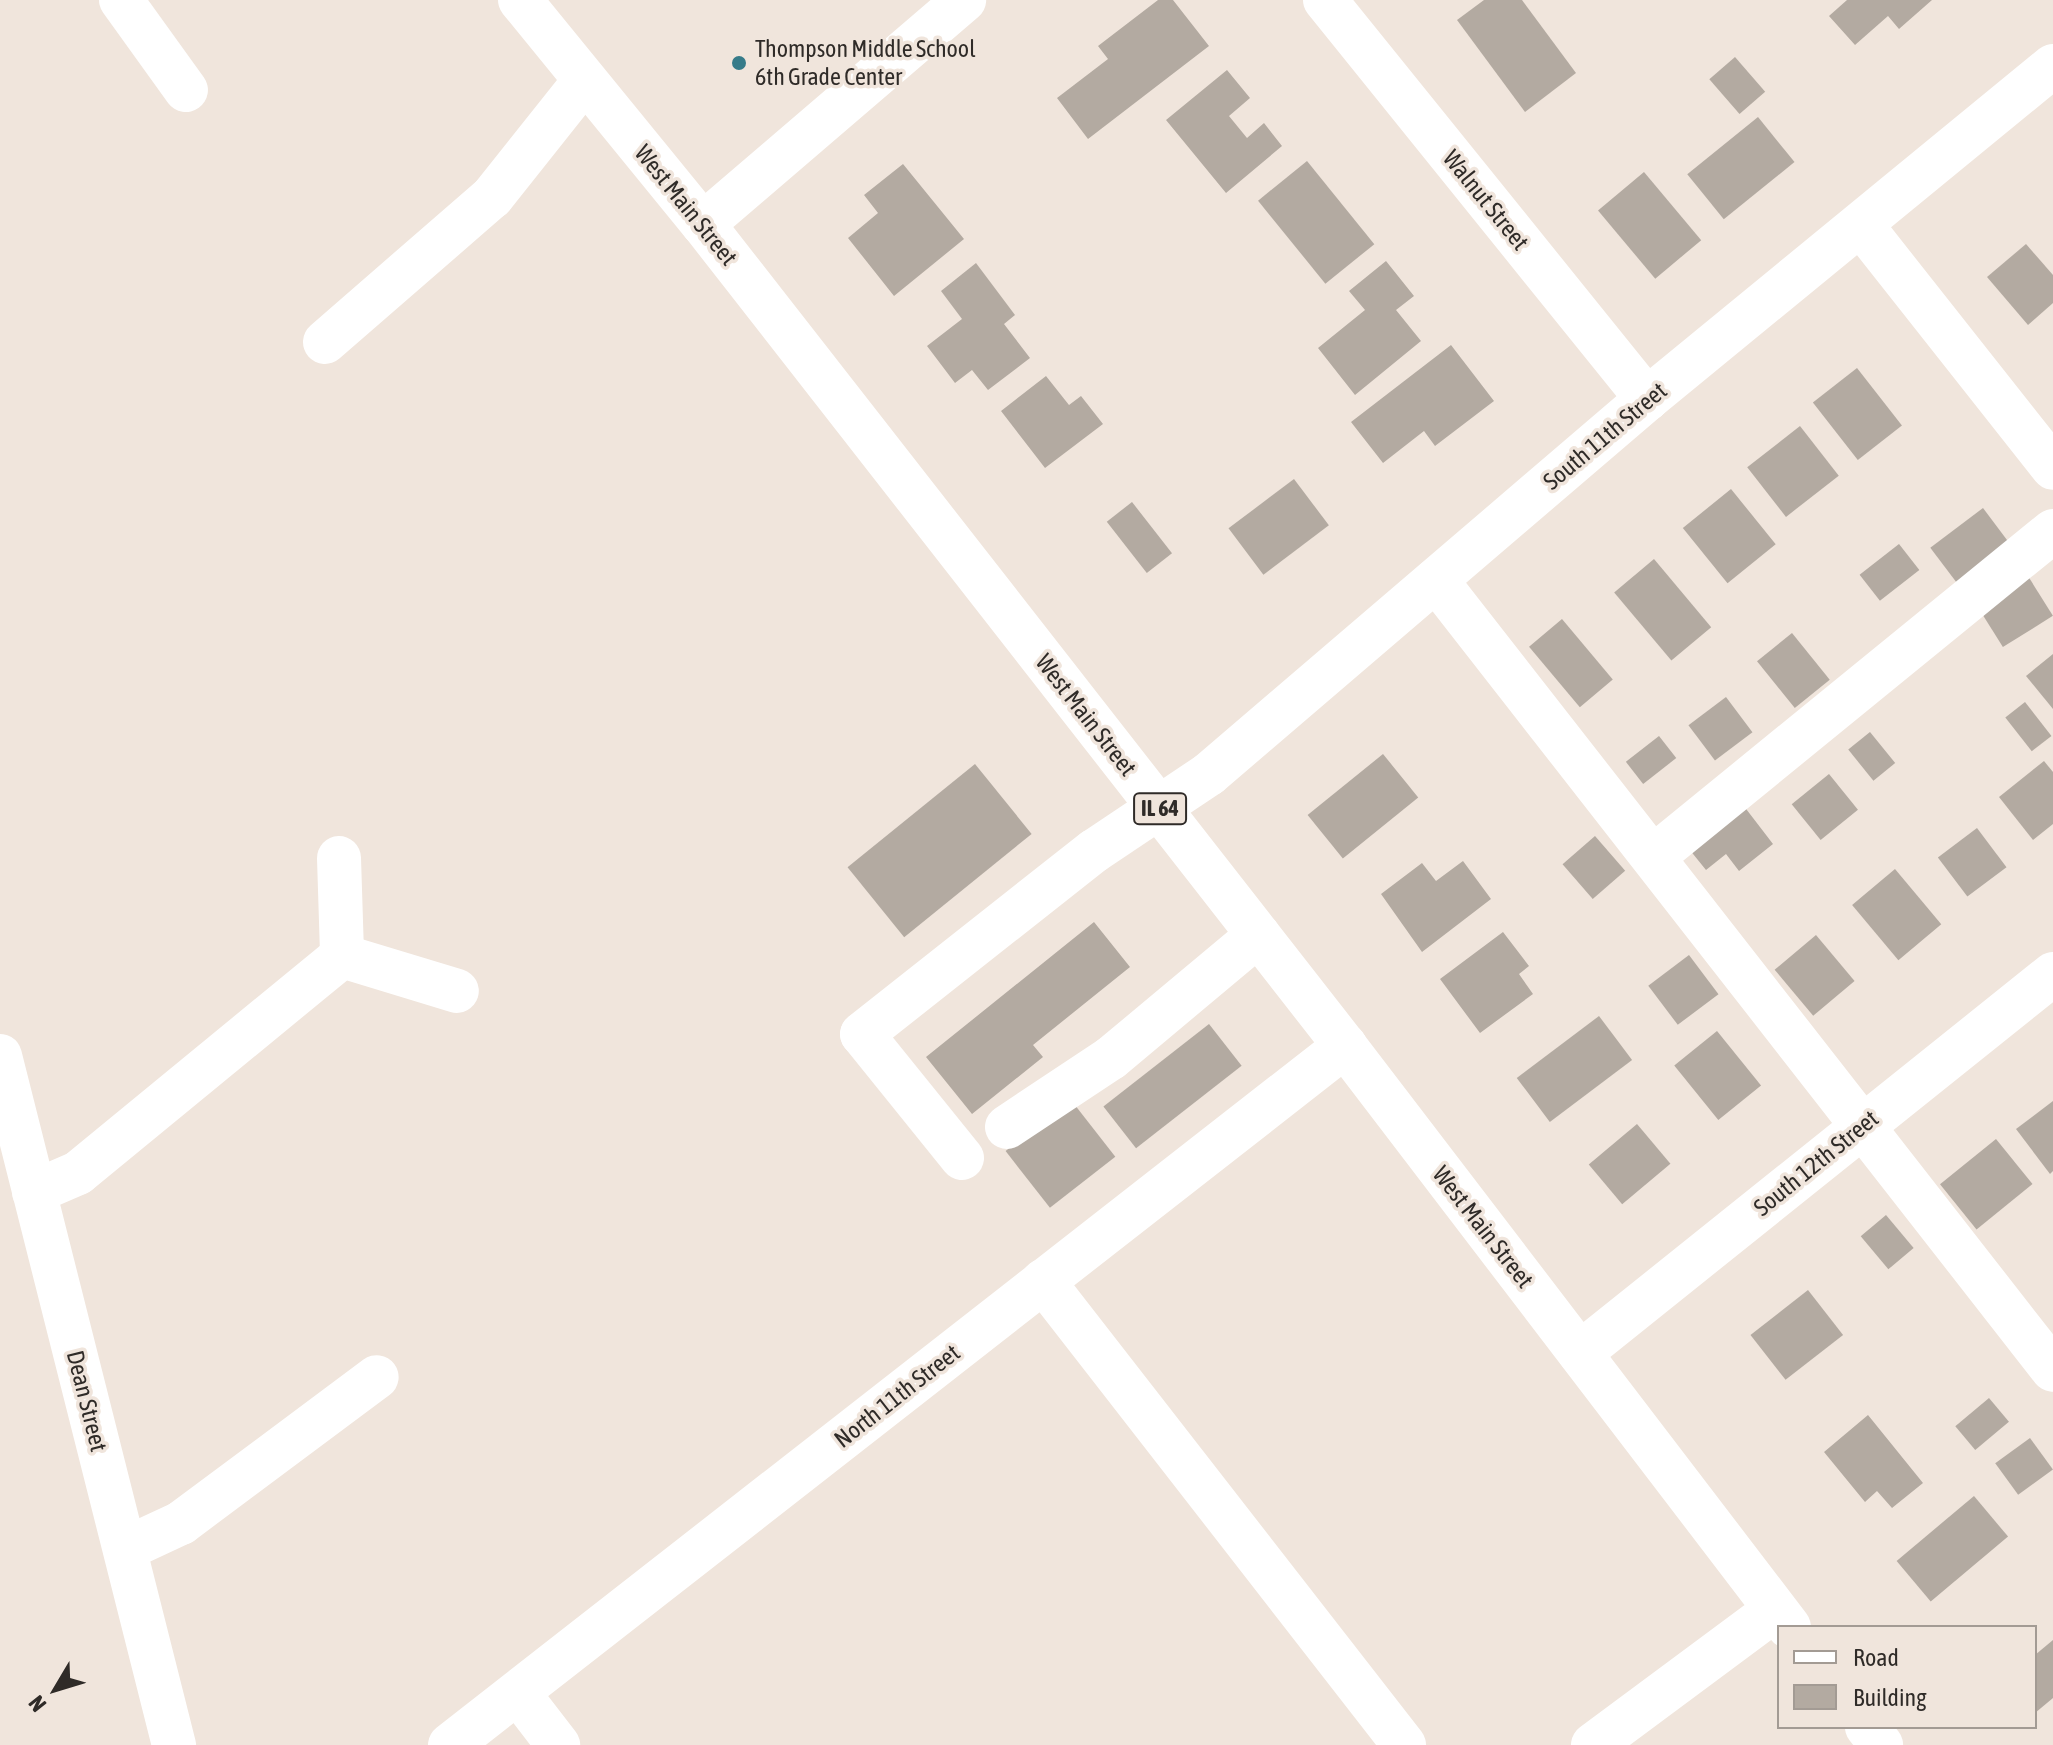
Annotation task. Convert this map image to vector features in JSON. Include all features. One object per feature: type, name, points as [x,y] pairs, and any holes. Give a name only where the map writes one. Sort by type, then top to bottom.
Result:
[{"type":"street","points":[[121,0],[186,90]]},
{"type":"street","name":"West Main Street","points":[[520,0],[703,224],[1345,1046],[1782,1619]]},
{"type":"street","points":[[703,224],[964,0]]},
{"type":"street","name":"Walnut Street","points":[[1325,0],[1647,399]]},
{"type":"street","name":"South 11th Street","points":[[962,1158],[862,1034],[1094,851],[1160,810],[1647,399],[1862,226],[2053,66]]},
{"type":"street","points":[[325,342],[492,197],[585,80]]},
{"type":"street","points":[[1862,226],[2053,468]]},
{"type":"street","points":[[1653,857],[2053,531]]},
{"type":"street","points":[[1436,580],[2053,1370]]},
{"type":"street","points":[[339,858],[342,956]]},
{"type":"street","points":[[1007,1127],[1111,1058],[1258,935]]},
{"type":"street","points":[[342,956],[457,991]]},
{"type":"street","points":[[34,1192],[78,1173],[342,956]]},
{"type":"street","name":"South 12th Street","points":[[1580,1353],[2053,974]]},
{"type":"street","name":"North 11th Street","points":[[450,1745],[1345,1046]]},
{"type":"street","name":"Dean Street","points":[[0,1056],[174,1745]]},
{"type":"street","points":[[1043,1281],[1404,1745]]},
{"type":"street","points":[[125,1549],[181,1523],[377,1377]]},
{"type":"street","points":[[1593,1745],[1782,1619]]},
{"type":"street","points":[[518,1693],[558,1745]]},
{"type":"street","points":[[1869,1729],[1881,1745]]},
{"type":"building","points":[[1158,0],[1173,0],[1209,46],[1088,139],[1057,98],[1108,59],[1098,46]]},
{"type":"building","points":[[1484,0],[1522,0],[1576,73],[1525,112],[1457,20]]},
{"type":"building","points":[[1847,0],[1932,0],[1899,29],[1888,16],[1855,45],[1829,16]]},
{"type":"building","points":[[1735,57],[1765,92],[1740,114],[1709,79]]},
{"type":"building","points":[[1227,70],[1250,98],[1229,116],[1247,138],[1264,123],[1282,146],[1226,193],[1166,120]]},
{"type":"building","points":[[1758,117],[1795,162],[1724,219],[1687,174]]},
{"type":"building","points":[[1307,161],[1374,244],[1325,284],[1258,201]]},
{"type":"building","points":[[903,164],[964,239],[894,296],[848,238],[878,213],[864,195]]},
{"type":"building","points":[[1644,172],[1701,240],[1655,279],[1598,211]]},
{"type":"building","points":[[2026,244],[2053,275],[2053,303],[2028,325],[1987,277]]},
{"type":"building","points":[[1386,261],[1414,296],[1396,310],[1421,341],[1355,395],[1318,348],[1365,310],[1349,291]]},
{"type":"building","points":[[976,263],[1015,315],[1004,324],[1030,358],[988,390],[972,370],[955,383],[927,346],[962,319],[941,291]]},
{"type":"building","points":[[1451,345],[1494,401],[1435,446],[1424,431],[1383,463],[1351,422]]},
{"type":"building","points":[[1857,368],[1902,426],[1858,460],[1813,402]]},
{"type":"building","points":[[1046,376],[1069,405],[1081,396],[1103,424],[1045,468],[1001,411]]},
{"type":"building","points":[[1800,426],[1839,476],[1786,517],[1747,467]]},
{"type":"building","points":[[1294,479],[1329,525],[1263,575],[1229,528]]},
{"type":"building","points":[[1731,489],[1776,544],[1727,583],[1683,528]]},
{"type":"building","points":[[1132,502],[1172,553],[1147,573],[1107,522]]},
{"type":"building","points":[[1983,508],[2009,543],[1957,583],[1930,548]]},
{"type":"building","points":[[1899,544],[1919,570],[1880,601],[1860,575]]},
{"type":"building","points":[[1654,559],[1711,627],[1671,661],[1614,592]]},
{"type":"building","points":[[2028,576],[2053,616],[2003,647],[1978,607]]},
{"type":"building","points":[[1562,619],[1613,680],[1580,707],[1529,647]]},
{"type":"building","points":[[1792,633],[1830,680],[1795,708],[1757,661]]},
{"type":"building","points":[[2053,654],[2053,709],[2026,676]]},
{"type":"building","points":[[1726,697],[1752,732],[1715,760],[1688,725]]},
{"type":"building","points":[[2025,702],[2051,736],[2032,751],[2005,717]]},
{"type":"building","points":[[1870,732],[1895,763],[1873,781],[1848,750]]},
{"type":"building","points":[[1659,736],[1676,758],[1643,784],[1626,762]]},
{"type":"building","points":[[1383,754],[1418,798],[1343,859],[1308,815]]},
{"type":"building","points":[[2044,761],[2053,772],[2053,824],[2033,840],[1999,797]]},
{"type":"building","points":[[975,764],[1032,834],[904,937],[848,867]]},
{"type":"building","points":[[1829,774],[1858,810],[1821,840],[1792,804]]},
{"type":"building","points":[[1740,801],[1773,844],[1739,871],[1726,854],[1706,870],[1685,844]]},
{"type":"building","points":[[1977,828],[2006,867],[1967,897],[1938,857]]},
{"type":"building","points":[[1595,836],[1625,871],[1593,899],[1563,864]]},
{"type":"building","points":[[1463,861],[1491,899],[1422,952],[1381,894],[1422,863],[1436,881]]},
{"type":"building","points":[[1895,869],[1941,924],[1898,960],[1852,905]]},
{"type":"building","points":[[1094,922],[1130,967],[1033,1045],[1043,1057],[972,1114],[926,1057]]},
{"type":"building","points":[[1503,932],[1529,966],[1519,974],[1533,994],[1480,1033],[1440,979]]},
{"type":"building","points":[[1816,935],[1855,981],[1813,1016],[1775,970]]},
{"type":"building","points":[[1689,955],[1718,994],[1678,1025],[1648,986]]},
{"type":"building","points":[[1599,1016],[1632,1060],[1550,1122],[1517,1078]]},
{"type":"building","points":[[1209,1024],[1242,1066],[1136,1148],[1103,1106]]},
{"type":"building","points":[[1717,1031],[1761,1085],[1718,1120],[1674,1066]]},
{"type":"building","points":[[1071,1100],[1115,1157],[1050,1208],[1006,1151]]},
{"type":"building","points":[[2053,1101],[2053,1171],[2050,1174],[2016,1129]]},
{"type":"building","points":[[1637,1124],[1670,1164],[1622,1204],[1589,1164]]},
{"type":"building","points":[[1996,1139],[2033,1184],[1977,1229],[1940,1184]]},
{"type":"building","points":[[1886,1215],[1914,1248],[1888,1269],[1861,1236]]},
{"type":"building","points":[[1808,1290],[1843,1335],[1786,1380],[1750,1335]]},
{"type":"building","points":[[1989,1398],[2009,1422],[1975,1450],[1955,1426]]},
{"type":"building","points":[[1868,1415],[1923,1483],[1892,1508],[1877,1491],[1865,1502],[1824,1452]]},
{"type":"building","points":[[2030,1438],[2053,1470],[2018,1495],[1995,1463]]},
{"type":"building","points":[[1974,1496],[2008,1537],[1931,1602],[1897,1561]]},
{"type":"building","points":[[2053,1640],[2053,1698],[2037,1711],[2037,1653]]},
{"type":"place","name":"Thompson Middle School 6th Grade Center","points":[[739,63]]}]
